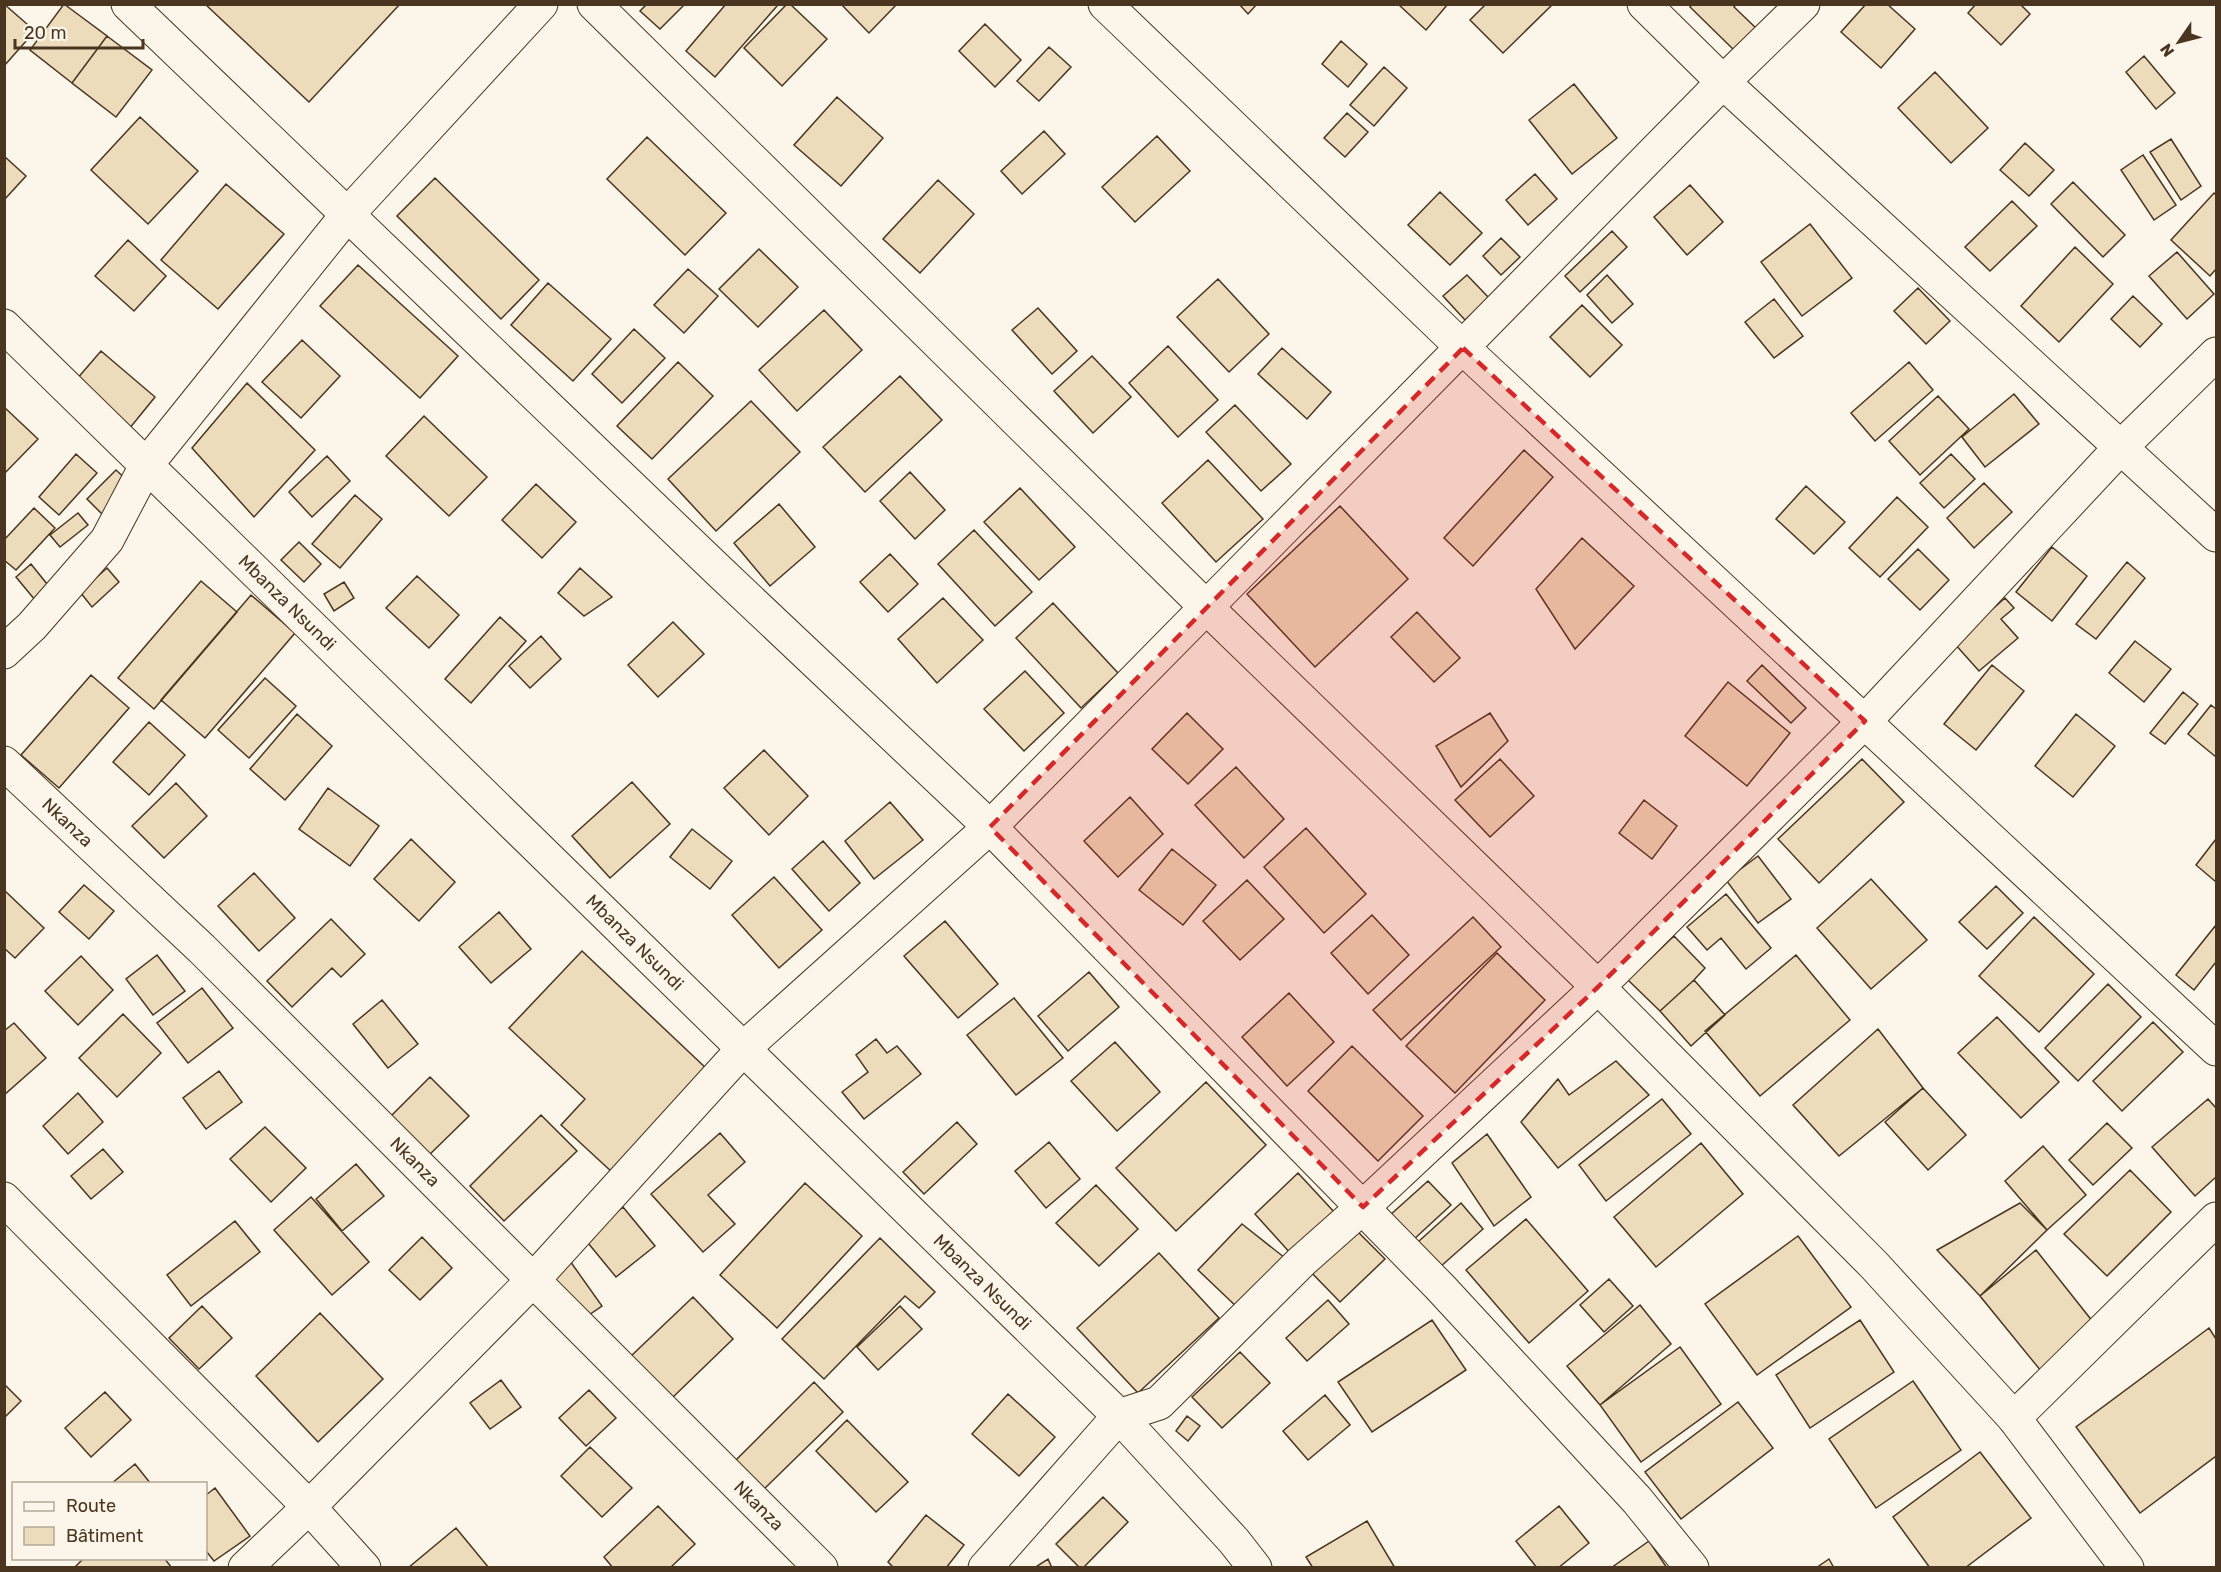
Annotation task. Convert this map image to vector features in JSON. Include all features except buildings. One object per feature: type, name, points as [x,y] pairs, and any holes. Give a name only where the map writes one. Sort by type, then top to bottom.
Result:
[{"type":"street","points":[[128,4],[719,572],[990,827],[1440,1287],[1629,1492],[1692,1568]]},
{"type":"street","points":[[4,652],[32,626],[107,540],[147,464],[347,214],[541,4]]},
{"type":"street","points":[[594,4],[1206,607],[1598,987],[1874,1265],[2014,1418],[2127,1568]]},
{"type":"street","points":[[1105,4],[1463,348],[2217,1049]]},
{"type":"street","points":[[1644,4],[1723,82],[2217,535]]},
{"type":"street","points":[[244,1568],[309,1507],[534,1279],[744,1048],[990,827],[1723,82],[1803,4]]},
{"type":"street","name":"Mbanza Nsundi","points":[[4,326],[1119,1416],[1234,1541],[1255,1568]]},
{"type":"street","points":[[986,1568],[1119,1416],[1159,1403],[1302,1261],[1364,1207],[1598,987],[1865,721],[2120,448],[2217,354]]},
{"type":"street","name":"Nkanza","points":[[4,763],[202,949],[821,1568]]},
{"type":"street","points":[[4,1199],[309,1507],[364,1568]]},
{"type":"street","points":[[2014,1418],[2217,1219]]},
{"type":"highlighted area","points":[[1463,348],[1865,721],[1598,987],[1363,1207],[990,827]]}]
